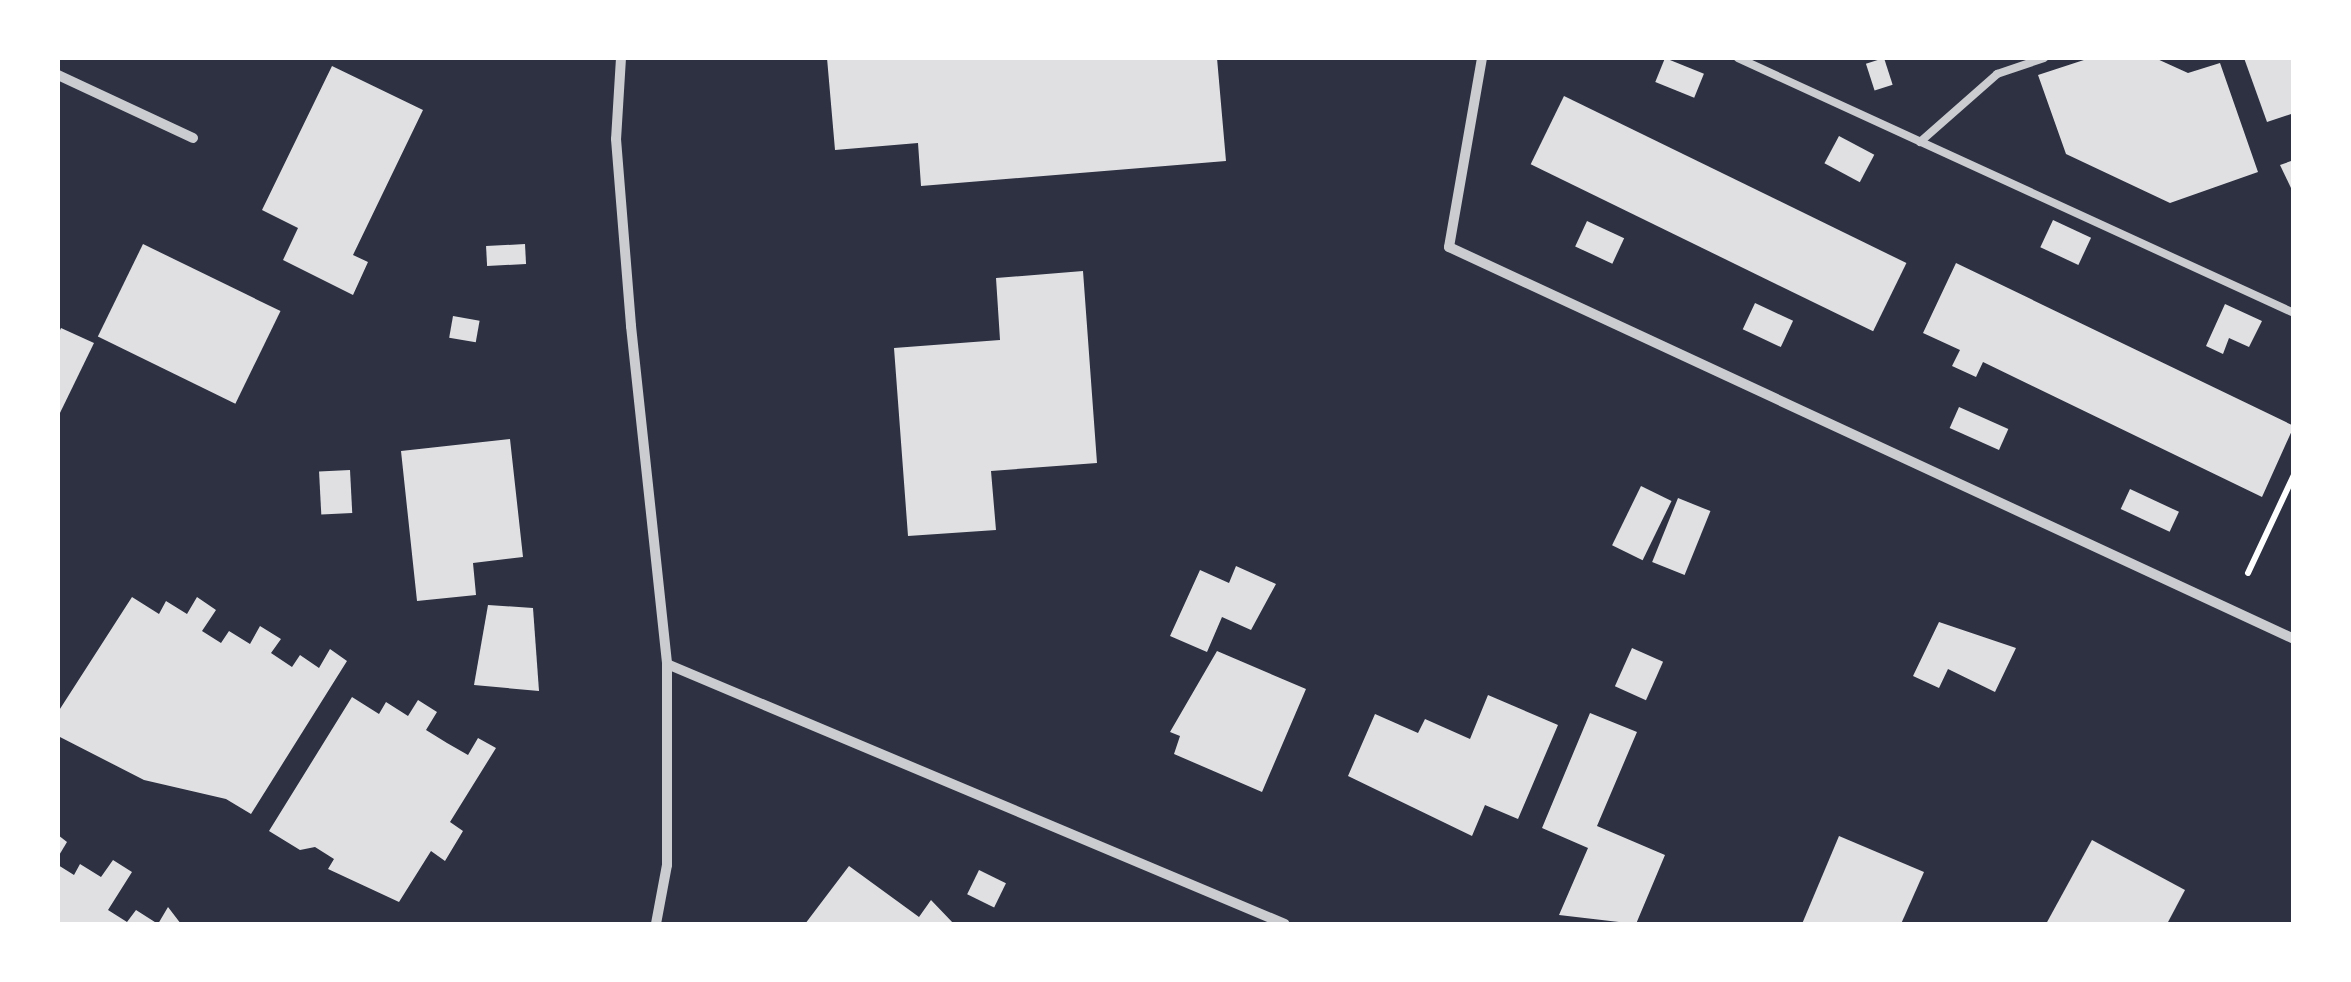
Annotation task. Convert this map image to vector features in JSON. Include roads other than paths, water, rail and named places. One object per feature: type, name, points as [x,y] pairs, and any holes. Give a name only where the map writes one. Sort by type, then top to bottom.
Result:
[{"type":"street","points":[[620,58],[616,140],[630,326],[667,664],[666,865],[656,924]]},
{"type":"street","points":[[1482,58],[1449,247],[2294,638]]},
{"type":"street","points":[[58,75],[193,138]]},
{"type":"street","points":[[667,664],[1285,924]]},
{"type":"lane","points":[[1738,58],[2294,314]]},
{"type":"lane","points":[[1920,142],[1997,74],[2044,58]]}]
